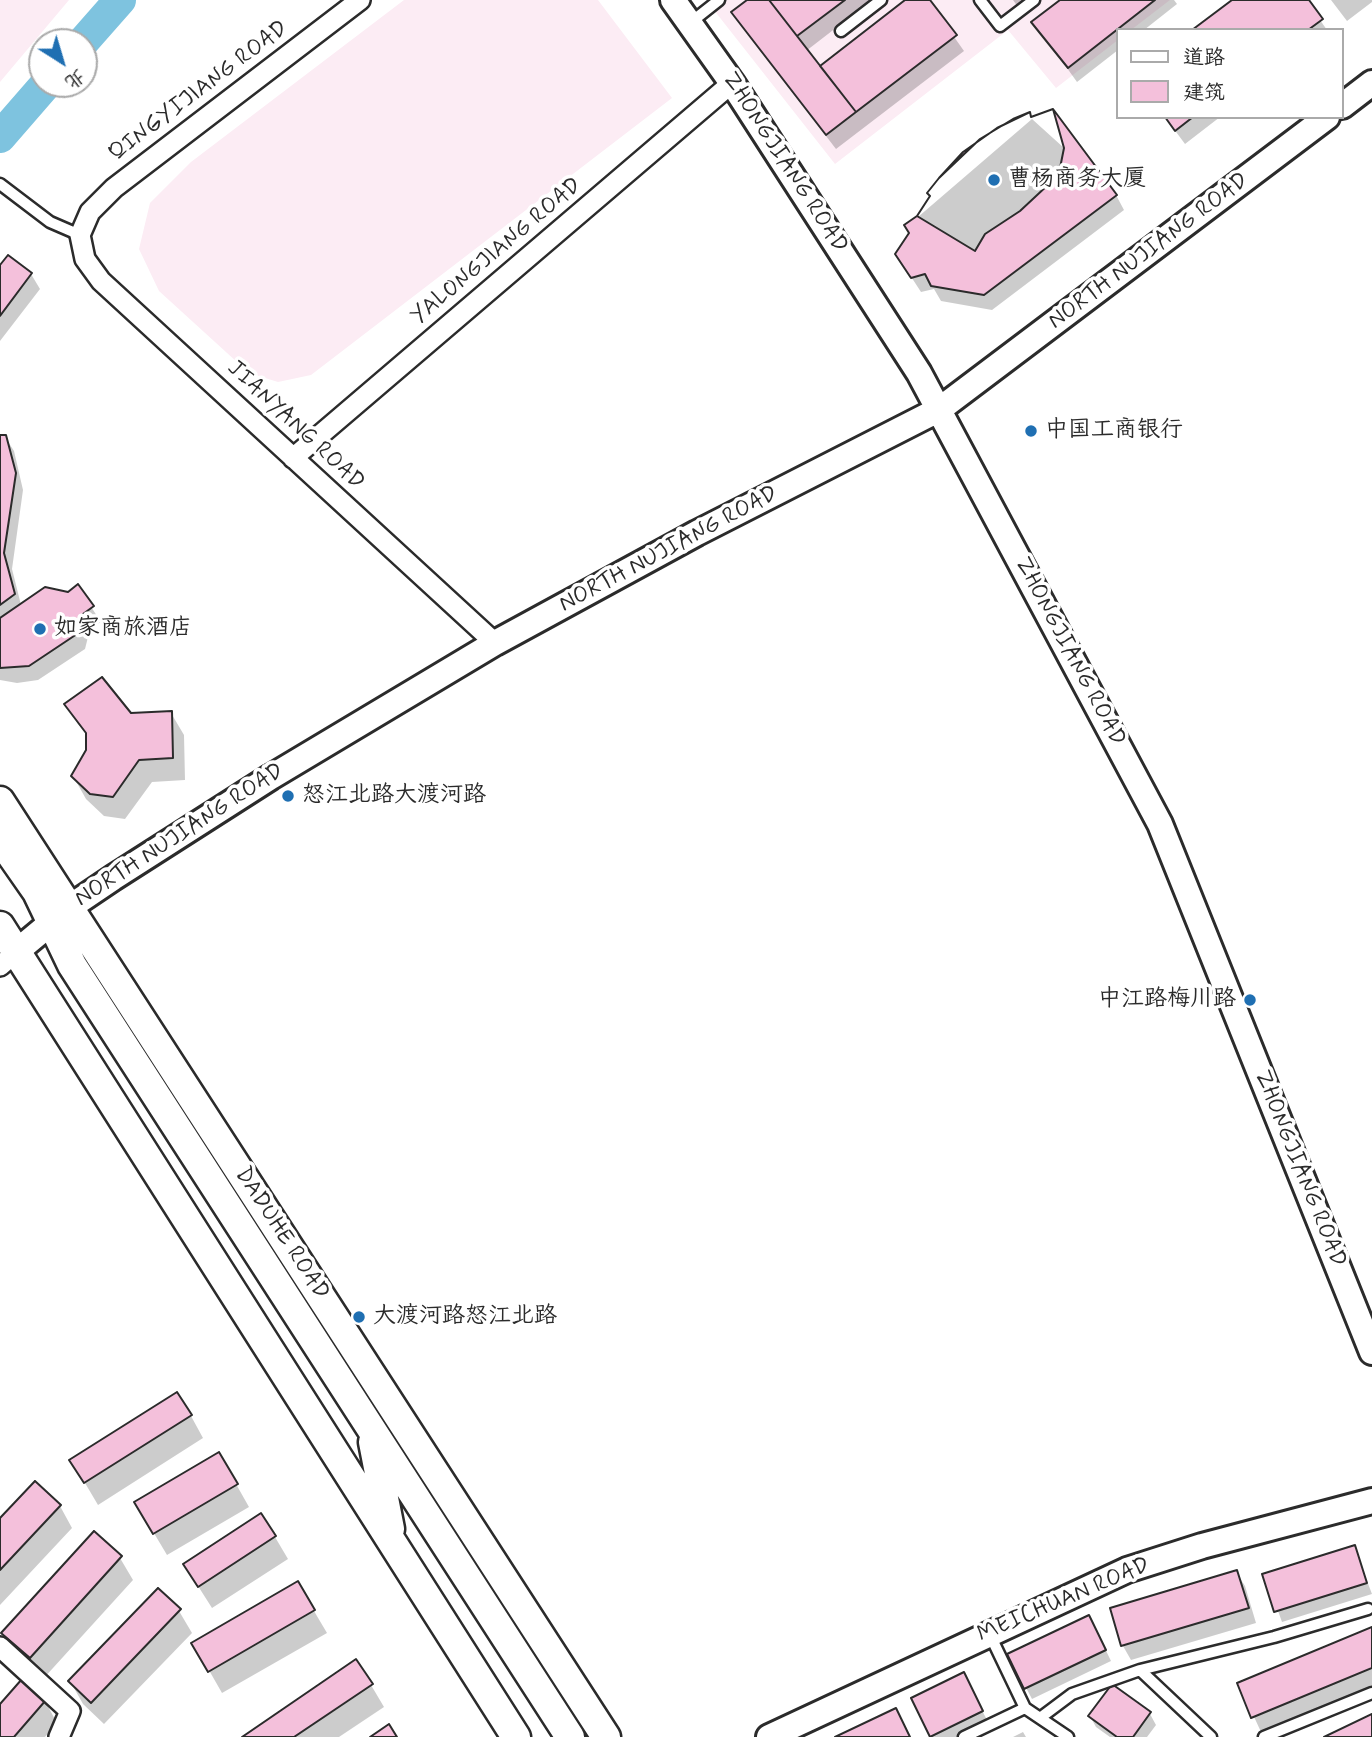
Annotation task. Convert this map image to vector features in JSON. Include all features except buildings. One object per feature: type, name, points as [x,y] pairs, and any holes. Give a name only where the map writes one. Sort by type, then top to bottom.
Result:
[{"type":"main road","name":"DADUHE ROAD","points":[[0,801],[61,914],[606,1737]]},
{"type":"main road","name":"DADUHE ROAD","points":[[0,839],[37,892],[61,914],[72,965],[569,1737]]},
{"type":"main road","points":[[0,926],[8,959],[102,1089],[516,1737]]},
{"type":"main road","points":[[102,1089],[188,1148]]},
{"type":"main road","points":[[370,1425],[393,1545]]},
{"type":"street","name":"QINGYIJIANG ROAD","points":[[80,235],[90,212],[114,188],[360,0]]},
{"type":"street","name":"ZHONGJIANG ROAD","points":[[673,0],[733,83],[869,293],[940,409],[1160,824],[1372,1352]]},
{"type":"street","name":"YALONGJIANG ROAD","points":[[293,458],[733,83]]},
{"type":"street","points":[[1344,104],[1372,83]]},
{"type":"street","name":"NORTH NUJIANG ROAD","points":[[8,959],[61,914],[271,777],[495,643],[697,533],[940,409],[1324,119]]},
{"type":"street","name":"JIANYANG ROAD","points":[[80,235],[85,259],[100,281],[495,643]]},
{"type":"street","name":"MEICHUAN ROAD","points":[[769,1737],[989,1632],[1127,1570],[1202,1546],[1372,1501]]},
{"type":"street","points":[[0,1647],[70,1711],[59,1737]]},
{"type":"lane","points":[[690,23],[719,0]]},
{"type":"lane","points":[[841,31],[881,0]]},
{"type":"lane","points":[[980,0],[1000,26],[1034,0]]},
{"type":"lane","points":[[0,184],[50,222],[80,235]]},
{"type":"lane","points":[[1040,1718],[1072,1694],[1140,1670],[1274,1637],[1368,1609]]},
{"type":"lane","points":[[989,1632],[1025,1708],[1068,1737]]},
{"type":"lane","points":[[1140,1670],[1211,1737]]},
{"type":"lane","points":[[1264,1737],[1372,1693]]},
{"type":"lane","points":[[964,1737],[1025,1708]]},
{"type":"shaded area","points":[[0,0],[69,0],[45,28],[28,28],[28,49],[0,82]]},
{"type":"shaded area","points":[[404,0],[598,0],[672,98],[311,375],[278,382],[249,373],[159,291],[139,249],[150,203],[191,162]]},
{"type":"shaded area","points":[[706,0],[1170,0],[1134,28],[1116,28],[1116,42],[1056,88],[1008,30],[835,164]]},
{"type":"waterway","points":[[95,28],[120,0]]},
{"type":"waterway","points":[[0,137],[34,98]]},
{"type":"place","name":"曹杨商务大厦","points":[[994,180]]},
{"type":"place","name":"中国工商银行","points":[[1031,431]]},
{"type":"place","name":"如家商旅酒店","points":[[40,629]]},
{"type":"place","name":"怒江北路大渡河路","points":[[288,796]]},
{"type":"place","name":"中江路梅川路","points":[[1250,1000]]},
{"type":"place","name":"大渡河路怒江北路","points":[[359,1317]]}]
